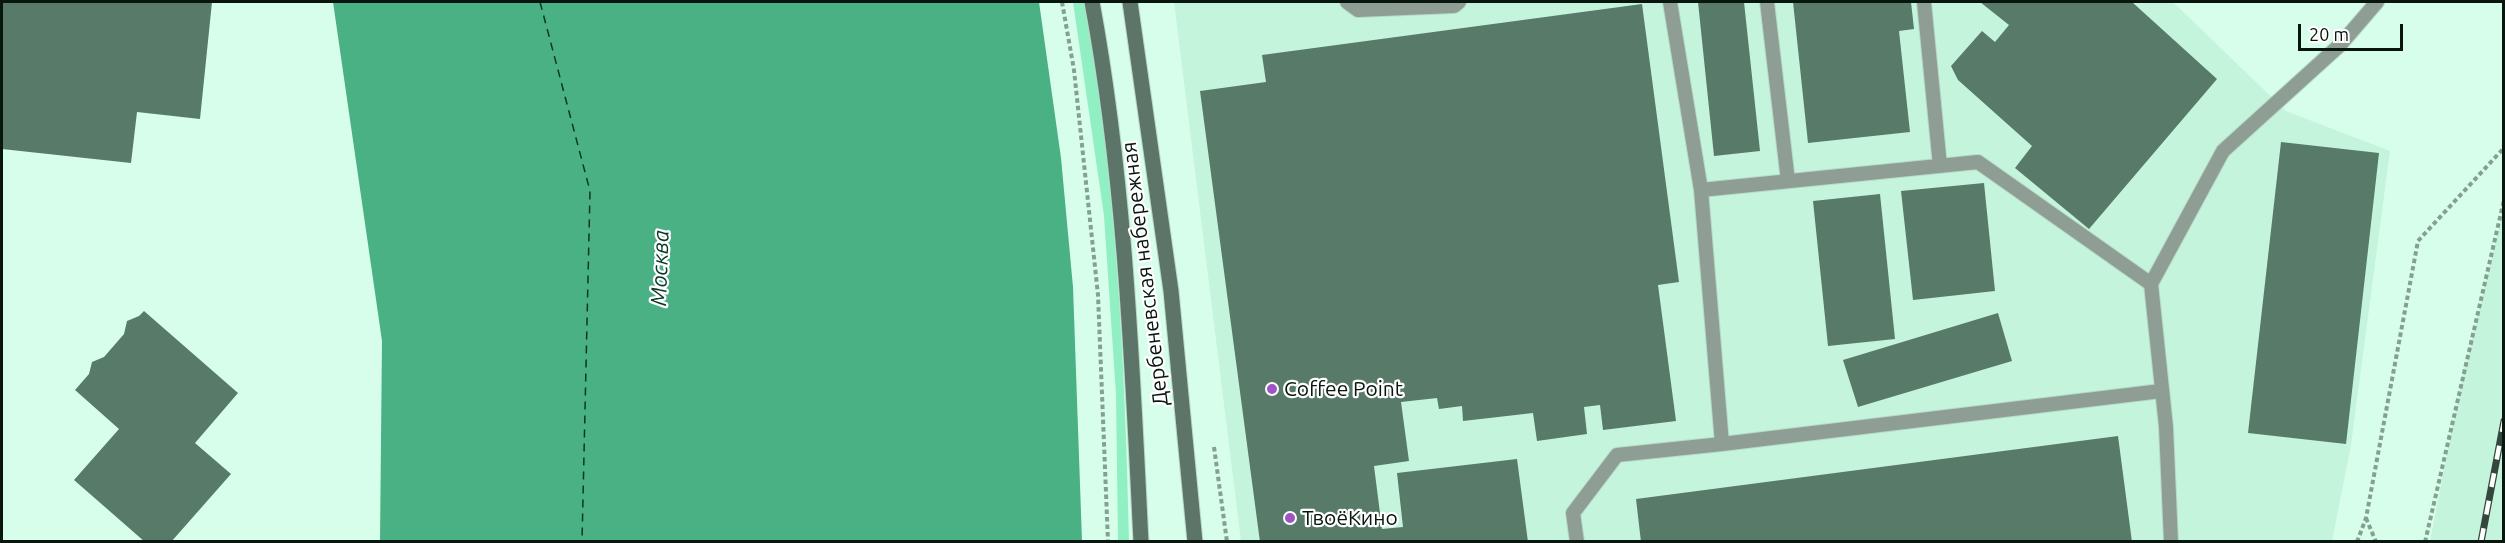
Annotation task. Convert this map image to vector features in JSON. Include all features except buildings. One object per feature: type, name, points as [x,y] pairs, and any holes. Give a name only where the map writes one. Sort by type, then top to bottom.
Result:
[{"type":"main road","name":"Дербеневская набережная","points":[[1092,2],[1103,62],[1130,305],[1141,542]]},
{"type":"main road","name":"Дербеневская набережная","points":[[1130,2],[1171,291],[1195,542]]},
{"type":"lane","points":[[1347,2],[1358,10],[1454,6],[1459,2]]},
{"type":"lane","points":[[1670,2],[1701,190],[1722,444]]},
{"type":"lane","points":[[1767,2],[1788,181]]},
{"type":"lane","points":[[1924,2],[1940,166]]},
{"type":"lane","points":[[2171,542],[2166,427],[2151,284],[2223,151],[2340,45],[2377,2]]},
{"type":"lane","points":[[1701,190],[1978,162],[2151,284]]},
{"type":"lane","points":[[1577,542],[1573,513],[1617,454],[1722,444],[2161,391]]},
{"type":"path","points":[[1062,2],[1074,70],[1098,295],[1108,542]]},
{"type":"path","points":[[2357,542],[2366,518],[2418,241],[2502,150],[2504,145]]},
{"type":"path","points":[[2425,542],[2504,200]]},
{"type":"path","points":[[2366,518],[2376,542]]},
{"type":"shaded area","points":[[1073,2],[1085,2],[1096,69],[1111,203],[1125,406],[1129,541],[1118,541],[1116,395],[1104,216]]},
{"type":"shaded area","points":[[1174,2],[2173,2],[2286,111],[2390,151],[2351,445],[2332,541],[1241,541]]},
{"type":"shaded area","points":[[2503,213],[2503,541],[2430,541],[2462,378]]},
{"type":"water","name":"Москва","points":[[333,2],[1039,2],[1061,158],[1073,287],[1082,541],[380,541],[382,341]]},
{"type":"ferry route","points":[[540,2],[590,191],[582,542]]},
{"type":"railway","points":[[2481,542],[2504,421]]},
{"type":"place","name":"Coffee Point","points":[[1272,389]]},
{"type":"place","name":"ТвоёКино","points":[[1290,518]]}]
